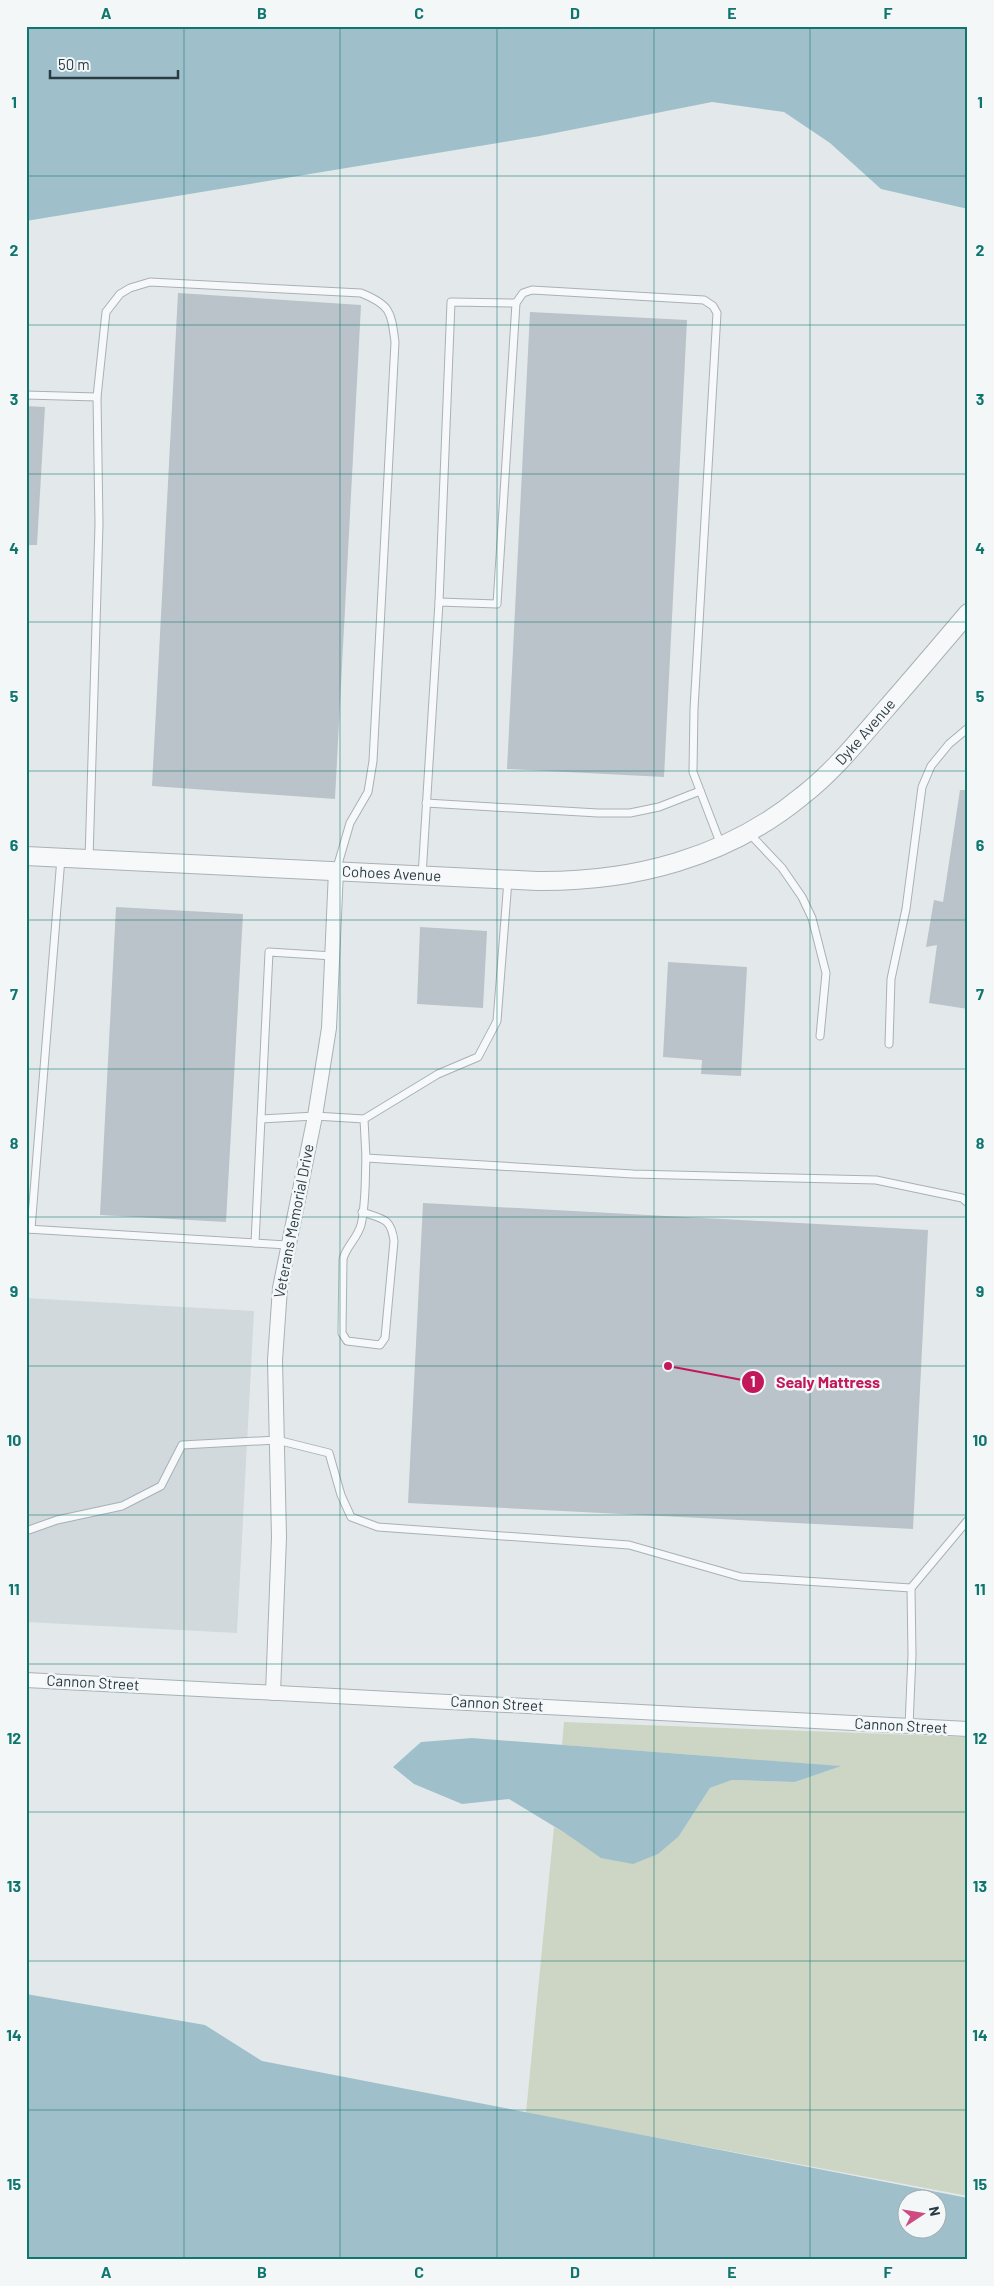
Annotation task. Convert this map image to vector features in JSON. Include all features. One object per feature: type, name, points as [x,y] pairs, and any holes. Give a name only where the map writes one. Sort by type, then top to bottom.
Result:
[{"type":"street","name":"Dyke Avenue","points":[[748,832],[802,797],[828,773],[968,614]]},
{"type":"street","name":"Cohoes Avenue","points":[[26,856],[575,882],[613,878],[652,870],[685,860],[748,832]]},
{"type":"street","name":"Veterans Memorial Drive","points":[[273,1693],[279,1536],[277,1323],[287,1245],[314,1116],[329,1028],[336,872]]},
{"type":"street","name":"Cannon Street","points":[[26,1680],[968,1729]]},
{"type":"lane","points":[[89,859],[99,524],[97,397],[106,312],[120,294],[130,288],[150,282],[361,293],[380,300],[392,315],[396,342],[372,760],[368,792],[350,822],[336,872]]},
{"type":"lane","points":[[439,602],[497,604],[516,303],[523,293],[532,290],[704,300],[713,306],[717,313],[694,709],[693,772],[722,845]]},
{"type":"lane","points":[[422,876],[439,602],[451,302],[516,303]]},
{"type":"lane","points":[[26,395],[97,397]]},
{"type":"lane","points":[[889,1044],[891,978],[906,909],[922,787],[931,766],[948,744],[968,728]]},
{"type":"lane","points":[[426,803],[598,814],[630,813],[659,807],[700,791]]},
{"type":"lane","points":[[748,832],[782,868],[802,897],[812,918],[826,973],[820,1036]]},
{"type":"lane","points":[[61,858],[29,1229],[287,1245]]},
{"type":"lane","points":[[261,1119],[314,1116],[364,1119],[438,1074],[478,1057],[497,1021],[508,880]]},
{"type":"lane","points":[[255,1243],[269,952],[333,956]]},
{"type":"lane","points":[[362,1212],[387,1220],[393,1228],[394,1235],[385,1338],[380,1345],[347,1341],[342,1333],[343,1259],[346,1248],[357,1237],[362,1212],[366,1158],[364,1119]]},
{"type":"lane","points":[[366,1158],[633,1174],[876,1180],[962,1198],[968,1203]]},
{"type":"lane","points":[[26,1531],[57,1520],[122,1506],[161,1486],[182,1445],[277,1440],[329,1453],[340,1494],[351,1517],[378,1527],[629,1545],[741,1577],[911,1588]]},
{"type":"lane","points":[[909,1726],[912,1656],[911,1588],[968,1520]]},
{"type":"shaded area","points":[[26,1298],[254,1311],[237,1633],[26,1622]]},
{"type":"green space","points":[[564,1722],[968,1737],[968,2196],[946,2192],[946,2188],[925,2188],[526,2113],[554,1827],[565,1833],[679,1836],[710,1788],[732,1780],[795,1782],[839,1766],[562,1745]]},
{"type":"water","points":[[26,26],[968,26],[968,209],[881,189],[830,143],[784,112],[712,102],[540,136],[26,221]]},
{"type":"water","points":[[472,1738],[841,1766],[795,1782],[732,1780],[710,1788],[679,1836],[658,1854],[633,1864],[601,1858],[565,1833],[509,1799],[462,1804],[414,1784],[393,1767],[421,1742]]},
{"type":"water","points":[[26,1994],[205,2025],[262,2061],[916,2188],[896,2188],[896,2238],[946,2238],[946,2194],[968,2198],[968,2260],[26,2260]]},
{"type":"building","points":[[178,293],[361,305],[335,799],[152,786]]},
{"type":"building","points":[[530,312],[687,320],[664,777],[507,769]]},
{"type":"building","points":[[26,406],[45,407],[37,545],[26,545]]},
{"type":"building","points":[[960,790],[968,790],[968,1009],[929,1003],[937,945],[926,947],[934,900],[943,902]]},
{"type":"building","points":[[116,907],[243,914],[226,1222],[100,1215]]},
{"type":"building","points":[[420,927],[487,931],[483,1008],[417,1004]]},
{"type":"building","points":[[668,962],[747,967],[741,1076],[701,1074],[702,1060],[663,1057]]},
{"type":"building","points":[[423,1203],[928,1230],[913,1529],[408,1503]]},
{"type":"place","name":"Sealy Mattress","points":[[668,1366]]}]
